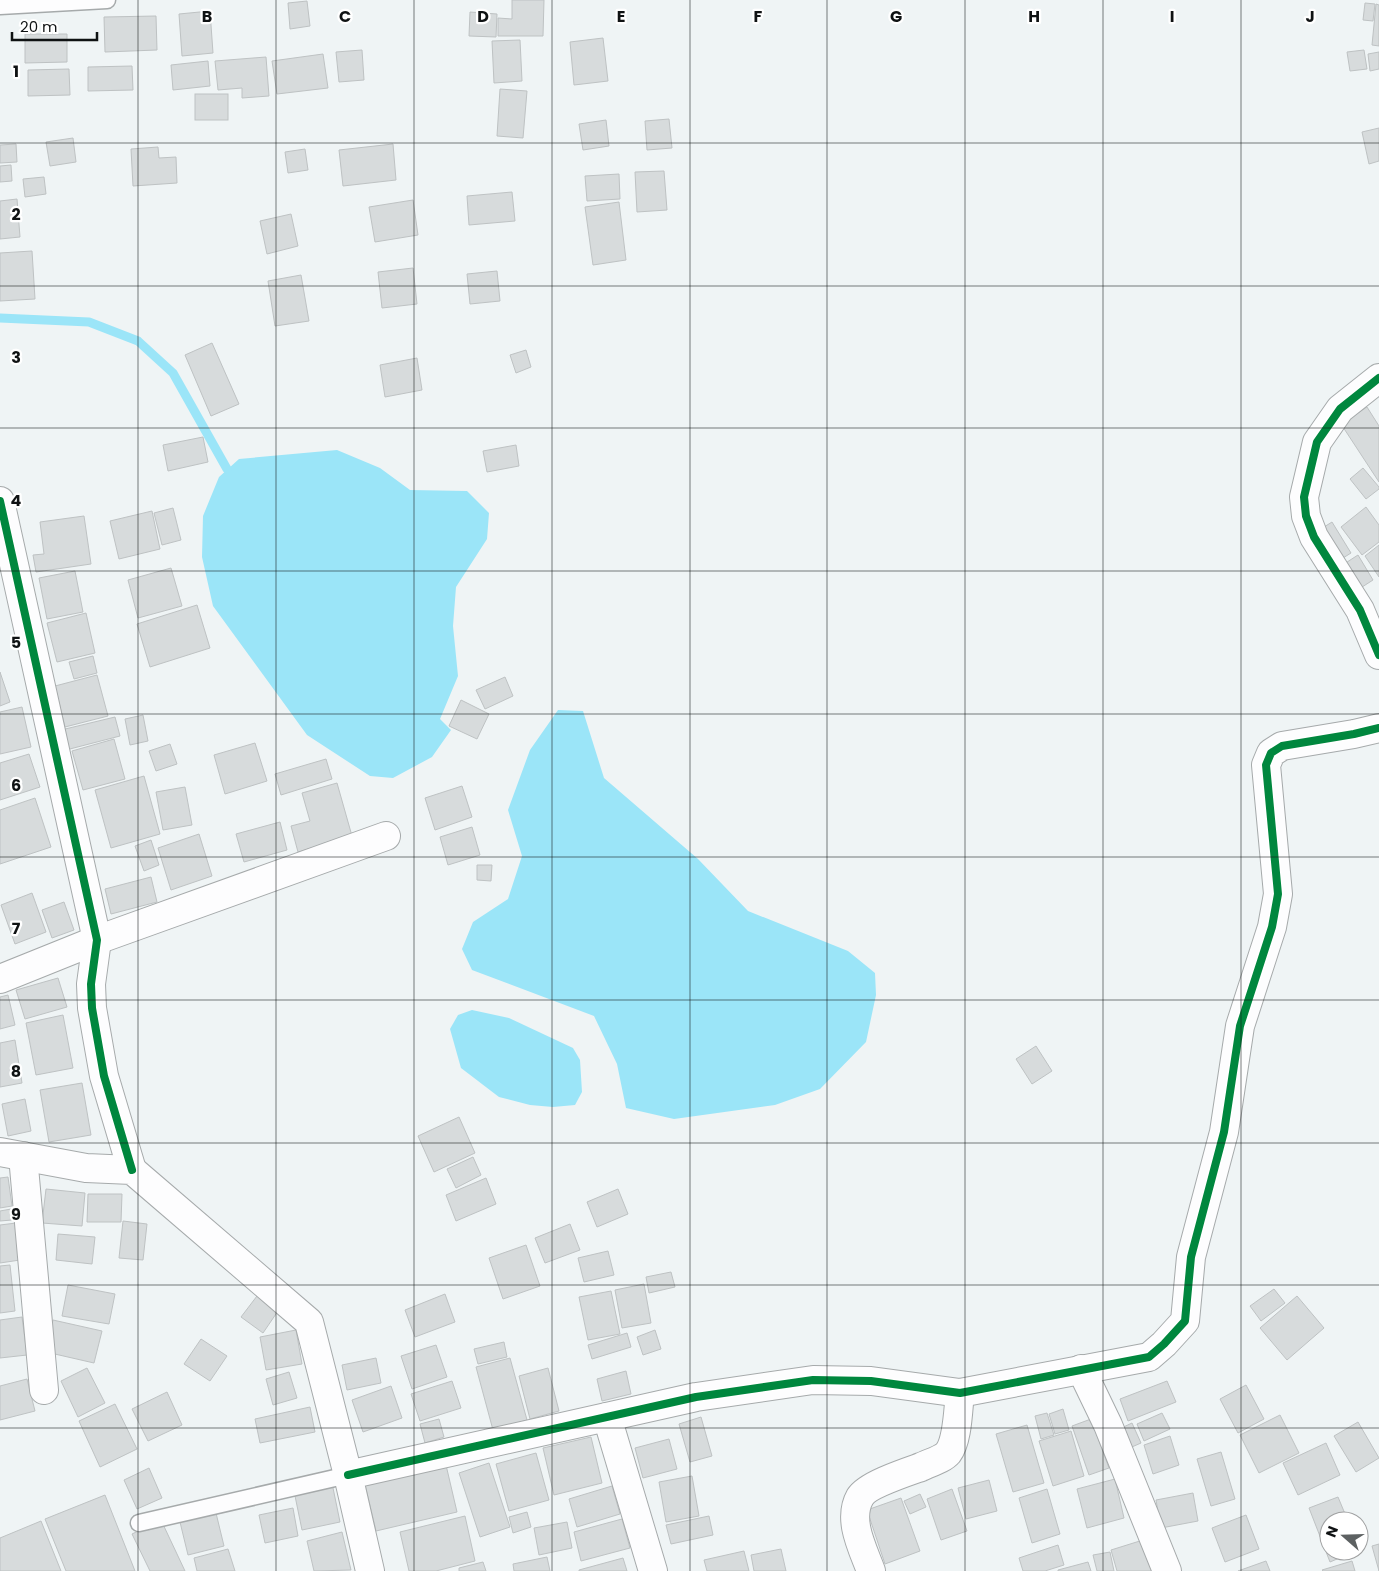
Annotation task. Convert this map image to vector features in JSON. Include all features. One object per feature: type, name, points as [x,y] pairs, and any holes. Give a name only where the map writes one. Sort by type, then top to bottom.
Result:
[{"type":"street","points":[[1379,378],[1340,408],[1316,442],[1304,497],[1306,516],[1314,537],[1360,610],[1379,655]]},
{"type":"street","points":[[0,501],[97,940],[91,984],[92,1008],[104,1076],[132,1170],[309,1322],[370,1571]]},
{"type":"street","points":[[348,1475],[696,1397],[813,1380],[872,1381],[960,1393],[1149,1357],[1185,1321],[1191,1257],[1224,1132],[1240,1026],[1272,927],[1278,894],[1266,765],[1272,753],[1282,746],[1379,728]]},
{"type":"street","points":[[0,979],[97,940],[386,836]]},
{"type":"street","points":[[44,1390],[11,1154],[86,1168],[132,1170]]},
{"type":"street","points":[[1081,1369],[1108,1425],[1167,1571]]},
{"type":"street","points":[[871,1571],[856,1526],[856,1512],[860,1496],[877,1484],[933,1462],[948,1453],[954,1438],[960,1393]]},
{"type":"street","points":[[607,1417],[653,1571]]},
{"type":"lane","points":[[0,6],[107,0]]},
{"type":"lane","points":[[139,1523],[348,1475]]},
{"type":"water","points":[[337,450],[380,468],[410,490],[467,491],[489,513],[487,539],[456,587],[453,626],[458,676],[440,719],[451,730],[432,757],[393,778],[370,776],[307,735],[213,606],[202,557],[203,516],[219,477],[239,459]]},
{"type":"water","points":[[558,710],[583,711],[604,778],[698,859],[748,911],[848,951],[875,973],[876,995],[866,1042],[820,1089],[775,1105],[674,1119],[626,1108],[617,1064],[594,1016],[472,970],[462,949],[473,922],[508,899],[522,856],[508,810],[530,750]]},
{"type":"water","points":[[472,1010],[509,1018],[573,1048],[580,1060],[582,1092],[575,1105],[553,1107],[530,1105],[499,1097],[461,1068],[450,1029],[458,1015]]},
{"type":"building","points":[[512,0],[544,0],[543,36],[498,36],[498,18],[512,19]]},
{"type":"building","points":[[307,1],[310,26],[290,29],[288,3]]},
{"type":"building","points":[[1365,3],[1375,4],[1373,21],[1363,20]]},
{"type":"building","points":[[1376,4],[1379,5],[1379,46],[1372,45]]},
{"type":"building","points":[[210,11],[213,53],[182,56],[179,14]]},
{"type":"building","points":[[470,12],[497,14],[496,37],[469,36]]},
{"type":"building","points":[[156,16],[157,50],[105,52],[104,17]]},
{"type":"building","points":[[25,34],[67,34],[67,62],[25,63]]},
{"type":"building","points":[[603,38],[608,81],[574,85],[570,42]]},
{"type":"building","points":[[520,40],[522,81],[494,83],[492,41]]},
{"type":"building","points":[[362,50],[364,80],[339,82],[336,52]]},
{"type":"building","points":[[1364,50],[1367,69],[1350,71],[1347,52]]},
{"type":"building","points":[[1379,52],[1379,69],[1370,71],[1368,54]]},
{"type":"building","points":[[323,54],[328,88],[277,94],[272,61]]},
{"type":"building","points":[[266,57],[269,96],[242,98],[242,88],[218,90],[215,61]]},
{"type":"building","points":[[208,61],[210,86],[173,90],[171,65]]},
{"type":"building","points":[[132,66],[133,90],[88,91],[88,67]]},
{"type":"building","points":[[69,69],[70,95],[28,96],[28,70]]},
{"type":"building","points":[[500,89],[527,91],[523,138],[497,136]]},
{"type":"building","points":[[195,94],[228,94],[228,120],[195,120]]},
{"type":"building","points":[[669,119],[672,148],[647,150],[645,121]]},
{"type":"building","points":[[606,120],[609,146],[583,150],[579,124]]},
{"type":"building","points":[[1379,128],[1379,161],[1369,164],[1362,132]]},
{"type":"building","points":[[73,138],[76,162],[50,166],[46,142]]},
{"type":"building","points":[[16,144],[17,162],[0,163],[0,145]]},
{"type":"building","points":[[393,144],[396,180],[343,186],[339,150]]},
{"type":"building","points":[[158,147],[159,158],[176,157],[177,183],[133,186],[131,149]]},
{"type":"building","points":[[305,149],[308,170],[288,173],[285,152]]},
{"type":"building","points":[[11,165],[12,181],[0,182],[0,166]]},
{"type":"building","points":[[664,171],[667,210],[637,212],[635,172]]},
{"type":"building","points":[[619,174],[620,199],[587,201],[585,176]]},
{"type":"building","points":[[44,177],[46,194],[25,197],[23,179]]},
{"type":"building","points":[[512,192],[515,221],[469,225],[467,196]]},
{"type":"building","points":[[17,199],[20,237],[0,239],[0,201]]},
{"type":"building","points":[[413,200],[418,235],[375,242],[369,207]]},
{"type":"building","points":[[619,202],[626,260],[593,265],[585,207]]},
{"type":"building","points":[[291,214],[298,246],[267,254],[260,221]]},
{"type":"building","points":[[32,251],[35,299],[0,301],[0,253]]},
{"type":"building","points":[[413,268],[417,304],[382,308],[378,272]]},
{"type":"building","points":[[497,271],[500,301],[470,304],[467,274]]},
{"type":"building","points":[[301,275],[309,321],[275,326],[268,281]]},
{"type":"building","points":[[212,343],[239,404],[211,416],[185,355]]},
{"type":"building","points":[[526,350],[531,367],[516,373],[510,355]]},
{"type":"building","points":[[417,358],[422,390],[385,397],[380,365]]},
{"type":"building","points":[[1367,407],[1379,426],[1379,482],[1341,424]]},
{"type":"building","points":[[203,437],[208,462],[168,471],[163,445]]},
{"type":"building","points":[[516,445],[519,466],[487,472],[483,451]]},
{"type":"building","points":[[1363,468],[1379,487],[1366,499],[1350,479]]},
{"type":"building","points":[[1366,507],[1379,525],[1379,542],[1362,555],[1341,527]]},
{"type":"building","points":[[173,508],[181,540],[162,545],[154,513]]},
{"type":"building","points":[[152,511],[160,549],[119,559],[110,521]]},
{"type":"building","points":[[84,516],[91,564],[36,572],[33,555],[44,554],[40,522]]},
{"type":"building","points":[[1332,522],[1351,553],[1335,563],[1316,532]]},
{"type":"building","points":[[1379,545],[1379,577],[1365,556]]},
{"type":"building","points":[[1358,555],[1373,580],[1359,589],[1344,564]]},
{"type":"building","points":[[171,568],[182,606],[138,618],[128,580]]},
{"type":"building","points":[[75,571],[83,612],[47,619],[39,578]]},
{"type":"building","points":[[197,605],[210,648],[150,667],[137,624]]},
{"type":"building","points":[[86,613],[95,653],[57,662],[47,623]]},
{"type":"building","points":[[93,656],[97,673],[74,679],[69,662]]},
{"type":"building","points":[[0,672],[10,702],[0,706]]},
{"type":"building","points":[[97,675],[108,716],[65,727],[55,686]]},
{"type":"building","points":[[505,677],[513,696],[485,709],[476,690]]},
{"type":"building","points":[[461,700],[489,714],[477,739],[449,726]]},
{"type":"building","points":[[22,707],[31,747],[0,754],[0,712]]},
{"type":"building","points":[[143,715],[148,741],[130,745],[125,719]]},
{"type":"building","points":[[115,717],[120,736],[66,750],[61,730]]},
{"type":"building","points":[[114,739],[125,779],[83,790],[72,751]]},
{"type":"building","points":[[255,743],[267,781],[225,794],[214,755]]},
{"type":"building","points":[[170,744],[177,764],[156,771],[149,751]]},
{"type":"building","points":[[29,754],[40,787],[0,800],[0,763]]},
{"type":"building","points":[[326,759],[332,779],[281,795],[275,774]]},
{"type":"building","points":[[144,776],[160,834],[111,848],[95,790]]},
{"type":"building","points":[[337,783],[352,836],[298,852],[291,826],[310,821],[302,793]]},
{"type":"building","points":[[462,786],[472,817],[435,830],[425,798]]},
{"type":"building","points":[[185,787],[192,825],[163,830],[156,792]]},
{"type":"building","points":[[35,798],[51,847],[0,864],[0,810]]},
{"type":"building","points":[[280,822],[287,850],[244,862],[236,834]]},
{"type":"building","points":[[472,827],[480,855],[448,865],[440,837]]},
{"type":"building","points":[[199,834],[212,876],[171,890],[158,848]]},
{"type":"building","points":[[151,840],[159,865],[144,871],[135,846]]},
{"type":"building","points":[[477,865],[492,865],[491,881],[477,880]]},
{"type":"building","points":[[151,877],[157,902],[111,914],[105,889]]},
{"type":"building","points":[[32,893],[46,932],[15,944],[1,905]]},
{"type":"building","points":[[64,902],[74,930],[52,938],[42,910]]},
{"type":"building","points":[[58,978],[67,1007],[25,1019],[16,990]]},
{"type":"building","points":[[8,995],[15,1025],[0,1029],[0,997]]},
{"type":"building","points":[[63,1015],[73,1068],[36,1075],[26,1023]]},
{"type":"building","points":[[15,1040],[22,1083],[0,1087],[0,1043]]},
{"type":"building","points":[[1036,1046],[1052,1071],[1032,1084],[1016,1059]]},
{"type":"building","points":[[82,1083],[91,1135],[49,1142],[40,1090]]},
{"type":"building","points":[[25,1099],[31,1131],[8,1136],[2,1104]]},
{"type":"building","points":[[459,1117],[475,1153],[434,1172],[418,1136]]},
{"type":"building","points":[[473,1157],[481,1175],[456,1188],[447,1169]]},
{"type":"building","points":[[8,1177],[12,1206],[0,1208],[0,1178]]},
{"type":"building","points":[[486,1178],[496,1204],[456,1221],[446,1195]]},
{"type":"building","points":[[46,1189],[85,1193],[82,1226],[42,1223]]},
{"type":"building","points":[[618,1189],[628,1214],[597,1227],[587,1202]]},
{"type":"building","points":[[88,1194],[122,1194],[121,1222],[87,1222]]},
{"type":"building","points":[[11,1209],[12,1220],[0,1221],[0,1211]]},
{"type":"building","points":[[123,1221],[147,1224],[143,1260],[119,1258]]},
{"type":"building","points":[[16,1223],[20,1260],[0,1263],[0,1225]]},
{"type":"building","points":[[570,1224],[580,1250],[545,1263],[535,1238]]},
{"type":"building","points":[[58,1234],[95,1237],[92,1264],[56,1260]]},
{"type":"building","points":[[526,1245],[540,1286],[503,1299],[489,1258]]},
{"type":"building","points":[[608,1251],[614,1275],[584,1282],[578,1258]]},
{"type":"building","points":[[10,1265],[15,1311],[0,1313],[0,1266]]},
{"type":"building","points":[[671,1272],[675,1287],[649,1293],[646,1277]]},
{"type":"building","points":[[644,1284],[651,1323],[622,1328],[615,1290]]},
{"type":"building","points":[[68,1285],[115,1294],[109,1324],[62,1316]]},
{"type":"building","points":[[1274,1289],[1285,1303],[1261,1321],[1250,1306]]},
{"type":"building","points":[[611,1291],[620,1334],[588,1340],[579,1297]]},
{"type":"building","points":[[445,1294],[455,1322],[415,1337],[405,1310]]},
{"type":"building","points":[[257,1296],[278,1311],[263,1333],[241,1317]]},
{"type":"building","points":[[1297,1296],[1324,1328],[1287,1360],[1260,1328]]},
{"type":"building","points":[[22,1317],[27,1355],[0,1358],[0,1320]]},
{"type":"building","points":[[53,1320],[102,1331],[94,1363],[46,1352]]},
{"type":"building","points":[[296,1330],[302,1364],[266,1370],[260,1337]]},
{"type":"building","points":[[655,1330],[661,1349],[643,1355],[637,1337]]},
{"type":"building","points":[[627,1333],[631,1347],[592,1359],[588,1345]]},
{"type":"building","points":[[201,1339],[227,1356],[210,1381],[184,1364]]},
{"type":"building","points":[[504,1342],[507,1357],[478,1364],[474,1349]]},
{"type":"building","points":[[436,1345],[447,1377],[412,1389],[401,1356]]},
{"type":"building","points":[[376,1358],[381,1383],[347,1390],[342,1365]]},
{"type":"building","points":[[510,1358],[527,1420],[493,1430],[476,1367]]},
{"type":"building","points":[[87,1368],[105,1403],[78,1417],[61,1381]]},
{"type":"building","points":[[548,1368],[559,1411],[530,1419],[519,1376]]},
{"type":"building","points":[[626,1371],[631,1394],[602,1401],[597,1379]]},
{"type":"building","points":[[289,1372],[297,1398],[273,1405],[266,1379]]},
{"type":"building","points":[[27,1379],[35,1411],[0,1420],[0,1386]]},
{"type":"building","points":[[452,1381],[461,1408],[420,1421],[411,1394]]},
{"type":"building","points":[[1167,1381],[1176,1402],[1128,1421],[1120,1399]]},
{"type":"building","points":[[1246,1385],[1264,1419],[1238,1433],[1220,1399]]},
{"type":"building","points":[[391,1386],[402,1418],[363,1432],[352,1400]]},
{"type":"building","points":[[167,1392],[182,1425],[148,1441],[132,1409]]},
{"type":"building","points":[[115,1404],[137,1449],[100,1467],[79,1421]]},
{"type":"building","points":[[310,1407],[315,1432],[260,1443],[255,1419]]},
{"type":"building","points":[[1063,1409],[1069,1430],[1055,1434],[1049,1414]]},
{"type":"building","points":[[1047,1413],[1054,1435],[1041,1439],[1035,1416]]},
{"type":"building","points":[[1162,1413],[1170,1429],[1144,1441],[1137,1424]]},
{"type":"building","points":[[1280,1415],[1299,1453],[1259,1473],[1240,1435]]},
{"type":"building","points":[[701,1417],[712,1456],[690,1462],[679,1424]]},
{"type":"building","points":[[439,1419],[444,1437],[425,1443],[420,1424]]},
{"type":"building","points":[[1091,1419],[1109,1468],[1089,1475],[1072,1426]]},
{"type":"building","points":[[1358,1422],[1379,1458],[1356,1472],[1334,1436]]},
{"type":"building","points":[[1132,1423],[1141,1443],[1125,1450],[1117,1430]]},
{"type":"building","points":[[1027,1425],[1044,1483],[1013,1492],[996,1434]]},
{"type":"building","points":[[1071,1431],[1084,1476],[1053,1486],[1039,1441]]},
{"type":"building","points":[[1170,1436],[1179,1465],[1153,1474],[1144,1445]]},
{"type":"building","points":[[591,1437],[602,1483],[554,1495],[543,1448]]},
{"type":"building","points":[[669,1439],[677,1469],[643,1478],[635,1448]]},
{"type":"building","points":[[1326,1443],[1340,1475],[1298,1495],[1283,1463]]},
{"type":"building","points":[[1221,1452],[1235,1499],[1211,1506],[1197,1459]]},
{"type":"building","points":[[536,1453],[549,1500],[509,1511],[496,1464]]},
{"type":"building","points":[[489,1463],[510,1527],[480,1537],[459,1473]]},
{"type":"building","points":[[446,1465],[457,1512],[376,1531],[365,1484]]},
{"type":"building","points":[[149,1468],[162,1498],[137,1509],[124,1480]]},
{"type":"building","points":[[692,1476],[699,1516],[666,1522],[659,1482]]},
{"type":"building","points":[[1115,1479],[1124,1518],[1087,1528],[1077,1489]]},
{"type":"building","points":[[989,1480],[997,1511],[966,1519],[958,1488]]},
{"type":"building","points":[[332,1483],[340,1522],[302,1530],[294,1491]]},
{"type":"building","points":[[612,1486],[620,1514],[577,1527],[569,1499]]},
{"type":"building","points":[[952,1489],[967,1531],[941,1540],[927,1499]]},
{"type":"building","points":[[1047,1489],[1060,1534],[1032,1543],[1019,1498]]},
{"type":"building","points":[[1193,1493],[1198,1521],[1161,1528],[1156,1500]]},
{"type":"building","points":[[920,1494],[926,1507],[910,1514],[904,1501]]},
{"type":"building","points":[[105,1495],[135,1571],[66,1571],[45,1519]]},
{"type":"building","points":[[1338,1497],[1344,1511],[1319,1511],[1319,1534],[1309,1508]]},
{"type":"building","points":[[901,1498],[920,1551],[885,1564],[867,1510]]},
{"type":"building","points":[[293,1508],[298,1536],[265,1543],[259,1515]]},
{"type":"building","points":[[527,1512],[531,1527],[513,1533],[509,1517]]},
{"type":"building","points":[[216,1513],[224,1546],[188,1555],[180,1522]]},
{"type":"building","points":[[1246,1515],[1259,1549],[1225,1562],[1212,1528]]},
{"type":"building","points":[[465,1516],[475,1561],[436,1571],[409,1571],[400,1532]]},
{"type":"building","points":[[709,1516],[713,1535],[671,1544],[666,1525]]},
{"type":"building","points":[[622,1519],[630,1548],[581,1561],[574,1532]]},
{"type":"building","points":[[161,1520],[185,1571],[150,1571],[132,1534]]},
{"type":"building","points":[[41,1521],[61,1571],[0,1571],[0,1538]]},
{"type":"building","points":[[567,1522],[572,1548],[539,1555],[534,1528]]},
{"type":"building","points":[[342,1532],[351,1570],[314,1571],[307,1541]]},
{"type":"building","points":[[1143,1540],[1153,1571],[1117,1571],[1111,1550]]},
{"type":"building","points":[[1379,1544],[1379,1571],[1372,1546]]},
{"type":"building","points":[[1058,1545],[1064,1565],[1045,1571],[1023,1571],[1019,1558]]},
{"type":"building","points":[[228,1549],[235,1571],[197,1571],[194,1558]]},
{"type":"building","points":[[781,1549],[786,1571],[754,1571],[751,1555]]},
{"type":"building","points":[[744,1551],[749,1571],[707,1571],[704,1560]]},
{"type":"building","points":[[1110,1552],[1114,1571],[1097,1571],[1093,1555]]},
{"type":"building","points":[[547,1557],[550,1571],[514,1571],[513,1564]]},
{"type":"building","points":[[623,1558],[627,1571],[579,1571],[579,1570]]},
{"type":"building","points":[[1266,1561],[1270,1571],[1238,1571]]},
{"type":"building","points":[[1352,1561],[1355,1571],[1323,1571]]},
{"type":"building","points":[[483,1562],[486,1571],[459,1571],[459,1568]]},
{"type":"building","points":[[1088,1562],[1091,1571],[1058,1571],[1058,1570]]},
{"type":"waterway","points":[[0,318],[89,322],[138,341],[173,373],[227,469]]},
{"type":"cycle path","points":[[1379,378],[1340,409],[1317,442],[1304,497],[1306,516],[1314,537],[1360,610],[1379,655]]},
{"type":"cycle path","points":[[0,501],[97,940],[91,984],[92,1008],[104,1076],[132,1170]]},
{"type":"cycle path","points":[[348,1475],[696,1397],[813,1380],[871,1381],[960,1393],[1149,1357],[1185,1321],[1191,1257],[1224,1132],[1240,1026],[1272,927],[1278,894],[1266,765],[1271,753],[1282,746],[1379,728]]}]
